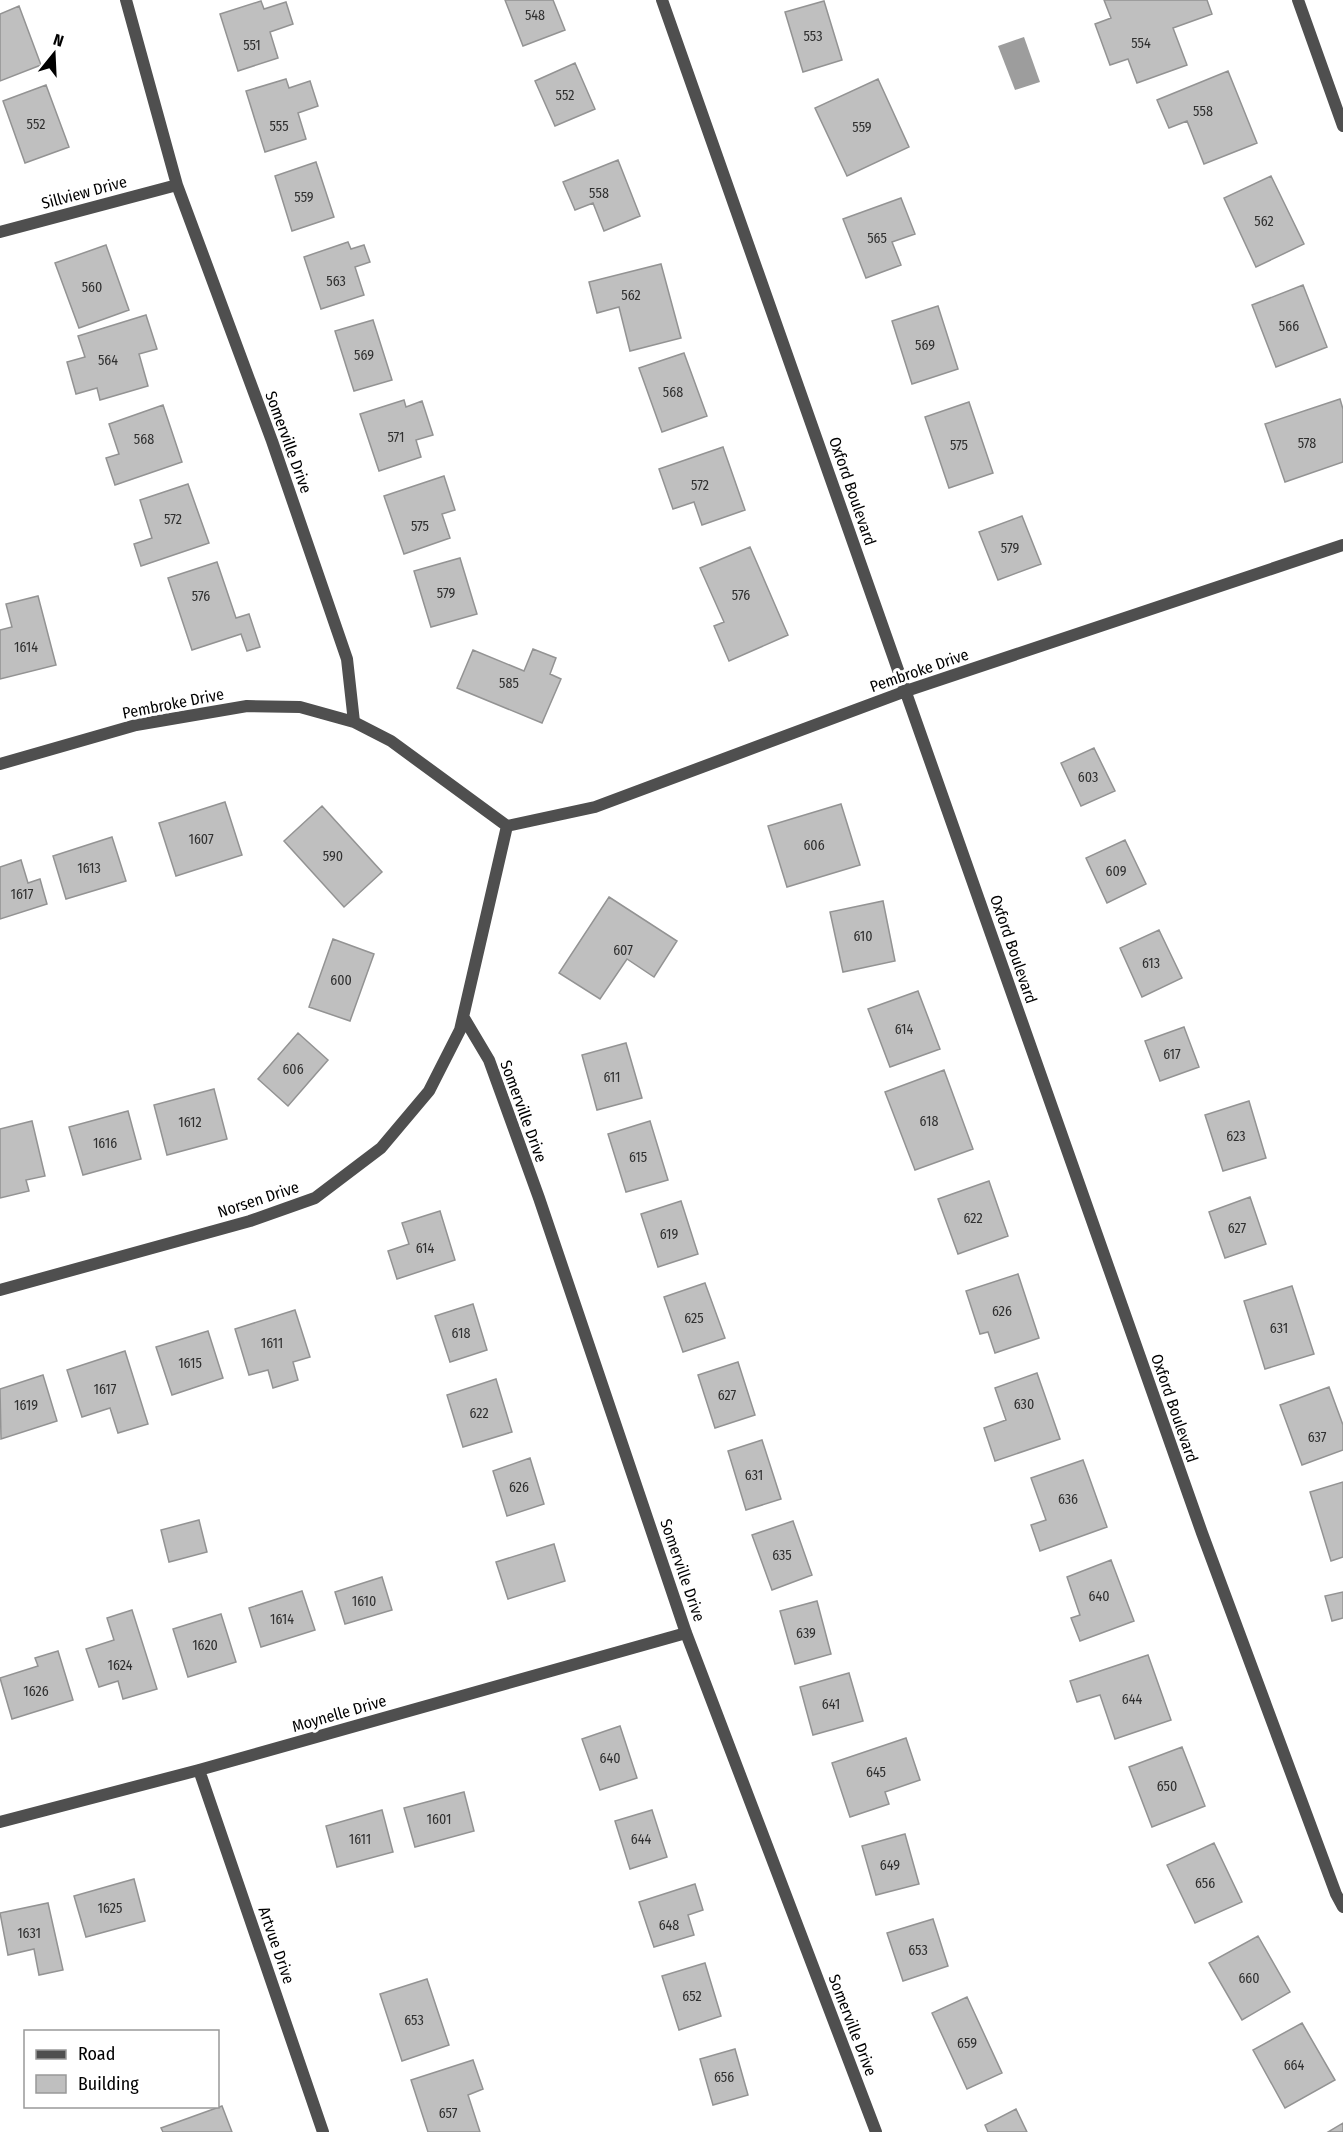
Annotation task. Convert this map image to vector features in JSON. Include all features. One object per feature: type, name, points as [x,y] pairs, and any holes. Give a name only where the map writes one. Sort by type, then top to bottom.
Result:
[{"type":"street","name":"Somerville Drive","points":[[126,0],[177,185],[272,441],[347,659],[354,722]]},
{"type":"street","name":"Oxford Boulevard","points":[[662,0],[1198,1522],[1336,1894],[1343,1906]]},
{"type":"street","points":[[1298,0],[1343,126]]},
{"type":"street","name":"Sillview Drive","points":[[0,232],[177,185]]},
{"type":"street","name":"Pembroke Drive","points":[[507,826],[595,807],[906,691],[1343,545]]},
{"type":"street","name":"Pembroke Drive","points":[[0,764],[136,725],[247,706],[300,707],[354,722]]},
{"type":"street","points":[[354,722],[391,741],[507,826]]},
{"type":"street","name":"Norsen Drive","points":[[0,1290],[250,1221],[315,1198],[381,1148],[429,1091],[460,1030],[507,826]]},
{"type":"street","name":"Somerville Drive","points":[[464,1018],[489,1060],[539,1198],[686,1633],[876,2132]]},
{"type":"street","name":"Moynelle Drive","points":[[0,1822],[199,1770],[686,1633]]},
{"type":"street","name":"Artvue Drive","points":[[199,1770],[323,2132]]},
{"type":"shaded area","points":[[1024,37],[1040,82],[1015,90],[998,46]]},
{"type":"building","points":[[505,0],[553,0],[565,30],[523,46]]},
{"type":"building","points":[[1104,0],[1207,0],[1212,14],[1173,28],[1187,65],[1137,83],[1128,59],[1110,65],[1095,24],[1111,18]]},
{"type":"building","points":[[261,1],[264,9],[286,2],[293,24],[270,32],[278,58],[238,71],[220,14]]},
{"type":"building","points":[[824,1],[842,60],[803,72],[785,12]]},
{"type":"building","points":[[19,6],[41,65],[0,81],[0,14]]},
{"type":"building","points":[[575,63],[595,109],[555,126],[535,81]]},
{"type":"building","points":[[1228,71],[1257,143],[1204,164],[1187,121],[1169,128],[1157,100]]},
{"type":"building","points":[[286,79],[289,88],[310,81],[318,106],[298,113],[306,139],[265,152],[246,91]]},
{"type":"building","points":[[878,79],[909,147],[847,176],[815,108]]},
{"type":"building","points":[[46,85],[69,147],[25,163],[3,101]]},
{"type":"building","points":[[618,160],[640,216],[604,231],[593,203],[575,210],[563,182]]},
{"type":"building","points":[[316,162],[334,217],[292,231],[275,176]]},
{"type":"building","points":[[1271,176],[1304,244],[1256,267],[1224,198]]},
{"type":"building","points":[[901,198],[915,234],[892,242],[901,265],[866,278],[843,219]]},
{"type":"building","points":[[348,242],[351,249],[364,245],[370,262],[355,267],[364,295],[321,309],[304,257]]},
{"type":"building","points":[[106,245],[129,310],[79,328],[55,263]]},
{"type":"building","points":[[661,264],[681,338],[630,351],[619,307],[597,313],[589,282]]},
{"type":"building","points":[[1303,285],[1327,347],[1276,367],[1252,305]]},
{"type":"building","points":[[938,306],[958,369],[912,384],[892,321]]},
{"type":"building","points":[[146,315],[157,349],[139,354],[148,386],[100,400],[97,388],[76,394],[67,362],[85,357],[78,336]]},
{"type":"building","points":[[373,320],[392,380],[354,391],[335,331]]},
{"type":"building","points":[[684,353],[707,416],[662,432],[639,368]]},
{"type":"building","points":[[1340,399],[1343,409],[1343,462],[1285,482],[1265,424]]},
{"type":"building","points":[[404,400],[406,407],[422,401],[433,435],[416,440],[421,457],[379,471],[360,414]]},
{"type":"building","points":[[969,402],[993,473],[949,488],[925,417]]},
{"type":"building","points":[[163,405],[182,462],[115,485],[106,458],[119,454],[109,424]]},
{"type":"building","points":[[723,447],[745,510],[702,525],[694,502],[673,509],[659,469]]},
{"type":"building","points":[[444,476],[455,510],[442,514],[450,538],[404,554],[384,496]]},
{"type":"building","points":[[188,484],[209,543],[141,566],[134,544],[152,538],[140,500]]},
{"type":"building","points":[[1022,516],[1041,564],[998,580],[979,532]]},
{"type":"building","points":[[750,547],[788,635],[729,661],[714,626],[724,622],[700,568]]},
{"type":"building","points":[[460,558],[477,614],[431,627],[414,571]]},
{"type":"building","points":[[217,562],[236,618],[249,614],[260,647],[247,651],[241,634],[192,650],[168,578]]},
{"type":"building","points":[[38,596],[56,665],[0,679],[0,630],[12,627],[6,604]]},
{"type":"building","points":[[533,649],[556,658],[550,674],[561,679],[542,723],[457,688],[473,650],[524,671]]},
{"type":"building","points":[[1094,748],[1115,791],[1081,806],[1061,763]]},
{"type":"building","points":[[225,802],[242,855],[176,876],[159,823]]},
{"type":"building","points":[[841,804],[860,865],[787,887],[768,826]]},
{"type":"building","points":[[322,806],[382,872],[344,907],[284,841]]},
{"type":"building","points":[[112,837],[126,881],[66,899],[53,856]]},
{"type":"building","points":[[1125,840],[1146,884],[1107,903],[1086,858]]},
{"type":"building","points":[[21,860],[28,883],[40,879],[47,904],[0,919],[0,867]]},
{"type":"building","points":[[609,897],[677,941],[654,977],[627,959],[600,999],[559,973]]},
{"type":"building","points":[[883,901],[895,961],[843,972],[830,912]]},
{"type":"building","points":[[1159,930],[1182,978],[1142,997],[1120,948]]},
{"type":"building","points":[[333,939],[374,954],[350,1021],[309,1007]]},
{"type":"building","points":[[918,991],[940,1049],[890,1067],[868,1009]]},
{"type":"building","points":[[1184,1027],[1199,1067],[1160,1081],[1145,1041]]},
{"type":"building","points":[[298,1033],[328,1060],[288,1106],[258,1079]]},
{"type":"building","points":[[626,1043],[642,1098],[597,1110],[582,1055]]},
{"type":"building","points":[[944,1070],[973,1149],[915,1170],[885,1092]]},
{"type":"building","points":[[214,1089],[227,1139],[167,1155],[154,1105]]},
{"type":"building","points":[[1249,1101],[1266,1158],[1223,1171],[1205,1115]]},
{"type":"building","points":[[128,1111],[141,1159],[83,1175],[69,1127]]},
{"type":"building","points":[[32,1121],[45,1176],[26,1180],[29,1191],[0,1198],[0,1129]]},
{"type":"building","points":[[650,1121],[668,1180],[626,1192],[608,1134]]},
{"type":"building","points":[[989,1181],[1008,1236],[958,1254],[938,1199]]},
{"type":"building","points":[[1250,1197],[1266,1244],[1225,1258],[1209,1212]]},
{"type":"building","points":[[681,1201],[698,1254],[658,1267],[641,1214]]},
{"type":"building","points":[[440,1211],[455,1260],[397,1279],[388,1251],[409,1244],[402,1223]]},
{"type":"building","points":[[1018,1274],[1039,1338],[995,1353],[988,1332],[980,1334],[966,1291]]},
{"type":"building","points":[[705,1283],[725,1338],[683,1352],[664,1297]]},
{"type":"building","points":[[1292,1286],[1314,1354],[1265,1369],[1244,1301]]},
{"type":"building","points":[[473,1304],[487,1350],[450,1362],[435,1316]]},
{"type":"building","points":[[295,1310],[310,1357],[293,1362],[298,1380],[273,1388],[268,1370],[249,1375],[235,1329]]},
{"type":"building","points":[[208,1331],[223,1378],[172,1395],[156,1347]]},
{"type":"building","points":[[125,1351],[148,1424],[118,1433],[110,1408],[82,1417],[67,1370]]},
{"type":"building","points":[[738,1362],[755,1415],[715,1428],[698,1375]]},
{"type":"building","points":[[1037,1373],[1060,1439],[995,1461],[984,1428],[1006,1420],[995,1388]]},
{"type":"building","points":[[43,1375],[57,1421],[1,1439],[0,1389]]},
{"type":"building","points":[[496,1379],[512,1432],[463,1447],[447,1395]]},
{"type":"building","points":[[1329,1387],[1343,1425],[1343,1450],[1302,1465],[1280,1405]]},
{"type":"building","points":[[762,1440],[781,1499],[746,1510],[728,1451]]},
{"type":"building","points":[[530,1458],[544,1504],[507,1516],[493,1471]]},
{"type":"building","points":[[1083,1460],[1107,1527],[1040,1551],[1031,1525],[1046,1520],[1031,1478]]},
{"type":"building","points":[[1343,1482],[1343,1557],[1331,1561],[1310,1492]]},
{"type":"building","points":[[199,1520],[207,1552],[169,1562],[161,1530]]},
{"type":"building","points":[[793,1521],[812,1575],[772,1590],[752,1535]]},
{"type":"building","points":[[554,1544],[565,1581],[508,1599],[496,1562]]},
{"type":"building","points":[[1111,1560],[1134,1621],[1080,1641],[1071,1618],[1080,1615],[1067,1577]]},
{"type":"building","points":[[382,1577],[392,1610],[345,1624],[335,1592]]},
{"type":"building","points":[[302,1591],[315,1630],[261,1647],[249,1608]]},
{"type":"building","points":[[1343,1592],[1343,1618],[1332,1621],[1325,1596]]},
{"type":"building","points":[[817,1601],[831,1654],[795,1664],[780,1611]]},
{"type":"building","points":[[132,1610],[157,1689],[123,1699],[118,1681],[99,1687],[86,1649],[114,1640],[107,1618]]},
{"type":"building","points":[[221,1614],[236,1662],[188,1677],[173,1629]]},
{"type":"building","points":[[58,1651],[73,1700],[12,1719],[0,1678],[38,1666],[35,1658]]},
{"type":"building","points":[[1148,1655],[1171,1720],[1115,1739],[1100,1695],[1077,1702],[1070,1681]]},
{"type":"building","points":[[849,1673],[863,1721],[813,1735],[800,1687]]},
{"type":"building","points":[[620,1726],[637,1778],[600,1790],[582,1739]]},
{"type":"building","points":[[906,1738],[920,1780],[885,1792],[889,1804],[850,1817],[832,1763]]},
{"type":"building","points":[[1182,1747],[1205,1806],[1152,1827],[1129,1767]]},
{"type":"building","points":[[464,1792],[474,1831],[415,1847],[404,1808]]},
{"type":"building","points":[[382,1810],[393,1852],[337,1867],[326,1826]]},
{"type":"building","points":[[652,1810],[667,1857],[630,1869],[615,1821]]},
{"type":"building","points":[[905,1834],[919,1884],[876,1895],[862,1846]]},
{"type":"building","points":[[1214,1843],[1242,1902],[1195,1923],[1167,1865]]},
{"type":"building","points":[[134,1879],[145,1921],[86,1937],[74,1896]]},
{"type":"building","points":[[695,1884],[703,1910],[688,1915],[694,1935],[654,1947],[639,1902]]},
{"type":"building","points":[[48,1903],[63,1970],[39,1975],[34,1949],[8,1955],[0,1913]]},
{"type":"building","points":[[933,1919],[948,1966],[903,1981],[887,1933]]},
{"type":"building","points":[[1258,1936],[1290,1992],[1242,2020],[1209,1963]]},
{"type":"building","points":[[705,1963],[721,2016],[679,2030],[662,1976]]},
{"type":"building","points":[[427,1979],[449,2045],[402,2061],[380,1994]]},
{"type":"building","points":[[967,1997],[1002,2073],[967,2089],[932,2013]]},
{"type":"building","points":[[1302,2023],[1335,2080],[1285,2108],[1253,2050]]},
{"type":"building","points":[[735,2049],[748,2095],[713,2105],[700,2059]]},
{"type":"building","points":[[473,2060],[483,2089],[468,2095],[480,2132],[428,2132],[411,2080]]},
{"type":"building","points":[[222,2106],[232,2132],[163,2132],[161,2128],[219,2108]]},
{"type":"building","points":[[1016,2109],[1027,2132],[988,2132],[985,2125]]},
{"type":"building","points":[[1343,2123],[1343,2132],[1328,2132]]}]
